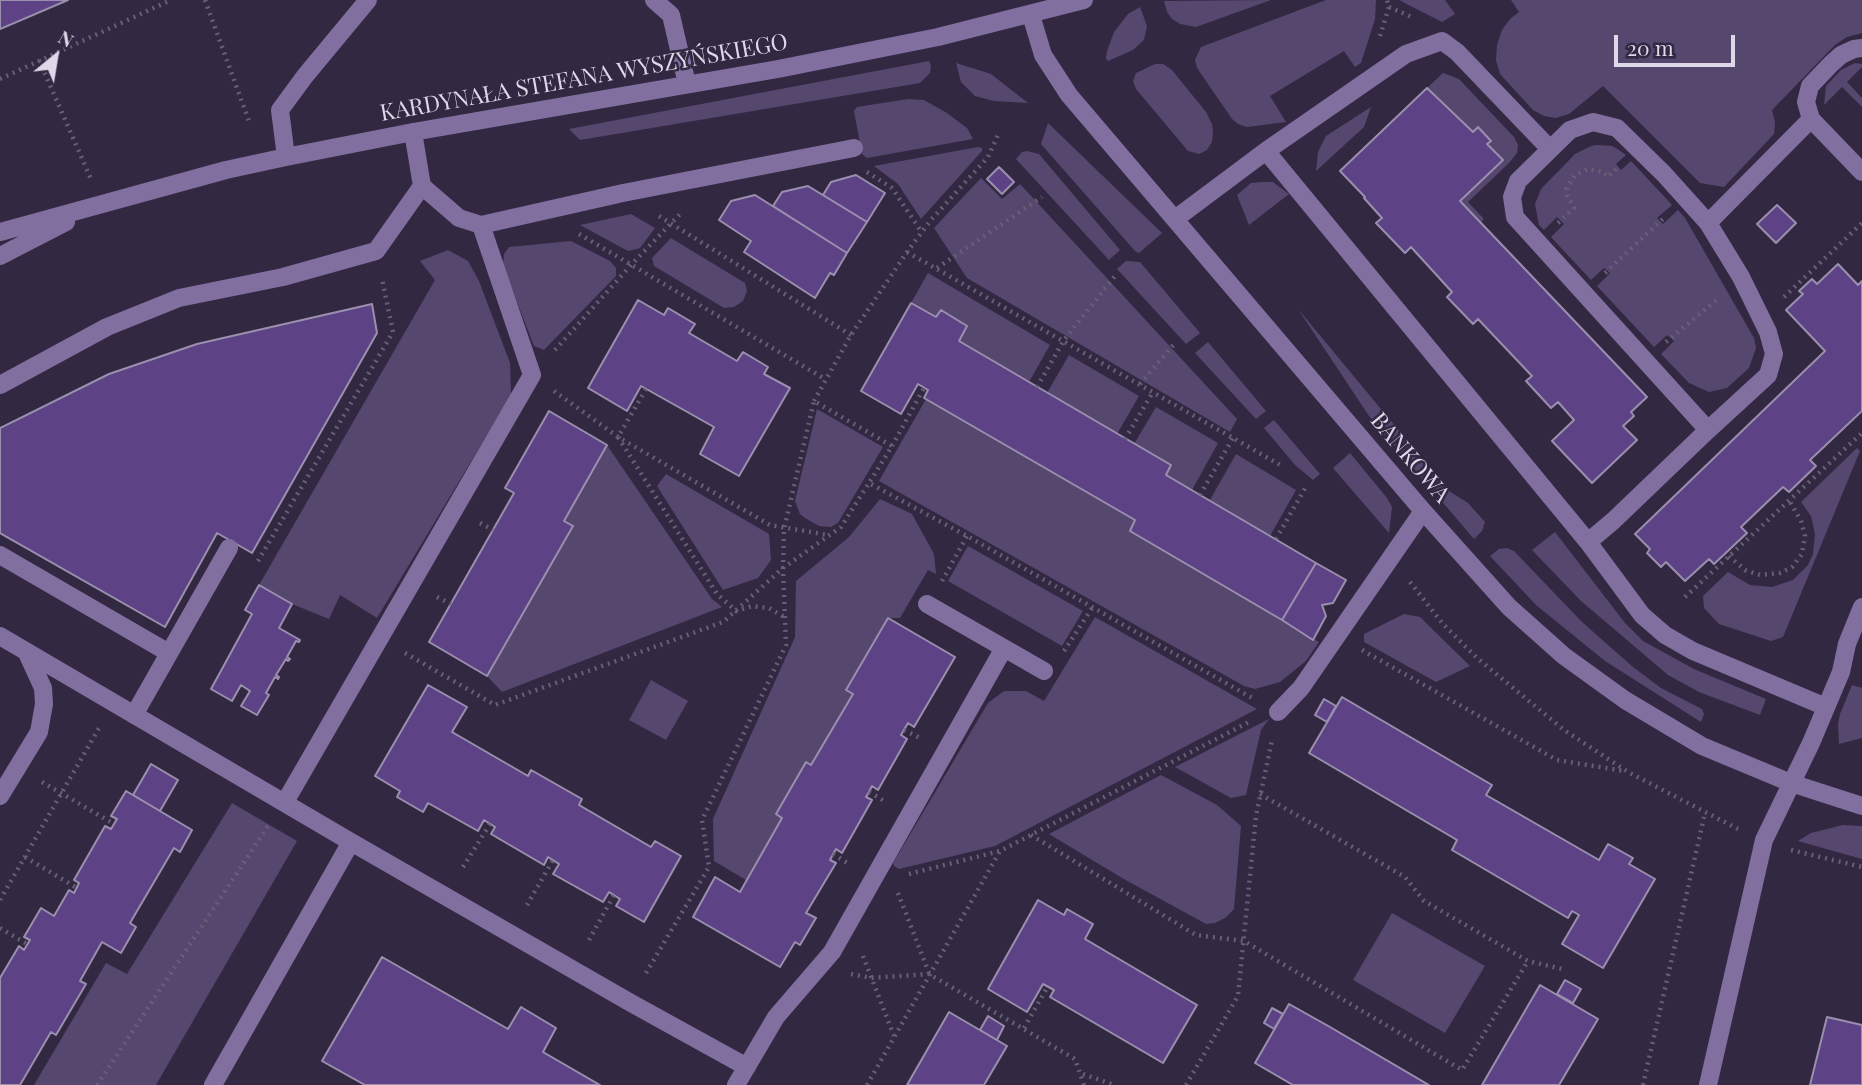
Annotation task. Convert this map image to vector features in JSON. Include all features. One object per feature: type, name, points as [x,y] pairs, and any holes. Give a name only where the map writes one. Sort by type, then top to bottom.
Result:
[{"type":"street","points":[[286,157],[280,110],[368,0]]},
{"type":"street","points":[[654,0],[671,15],[687,84]]},
{"type":"street","name":"KARDYNAŁA STEFANA WYSZYŃSKIEGO","points":[[0,232],[188,180],[286,157],[925,40],[1084,0]]},
{"type":"street","name":"BANKOWA","points":[[1031,15],[1043,55],[1069,95],[1423,511],[1509,607],[1564,656],[1625,700],[1702,746],[1791,782],[1862,806]]},
{"type":"street","points":[[1175,219],[1266,151],[1405,54],[1442,41],[1457,52],[1549,149]]},
{"type":"street","points":[[1862,48],[1842,55],[1811,86],[1806,102],[1811,119],[1862,172]]},
{"type":"street","points":[[1708,223],[1811,119]]},
{"type":"street","points":[[1588,542],[1614,521],[1768,375],[1774,354],[1762,318],[1741,277],[1708,223],[1686,197],[1617,128],[1593,122],[1570,130],[1518,181],[1512,197],[1515,217],[1707,430]]},
{"type":"street","points":[[413,132],[422,186],[459,218],[481,225],[623,193],[854,148]]},
{"type":"street","points":[[1266,151],[1588,542],[1642,615],[1665,635],[1693,651],[1826,707]]},
{"type":"street","points":[[0,385],[107,327],[178,298],[284,277],[376,251],[422,186]]},
{"type":"street","name":"KARDYNAŁA STEFANA WYSZYŃSKIEGO","points":[[0,256],[94,207]]},
{"type":"street","points":[[280,809],[532,376],[481,225]]},
{"type":"street","points":[[1278,712],[1301,688],[1423,511]]},
{"type":"street","points":[[134,715],[229,548]]},
{"type":"street","points":[[0,555],[169,653]]},
{"type":"street","points":[[932,606],[1037,667]]},
{"type":"street","points":[[1708,1085],[1764,840],[1841,672],[1847,644],[1862,607]]},
{"type":"street","points":[[0,636],[134,715],[280,809],[351,842],[747,1067]]},
{"type":"street","points":[[736,1085],[776,1017],[832,952],[1004,648]]},
{"type":"street","points":[[0,796],[38,732],[44,704],[43,688],[27,653]]},
{"type":"street","points":[[213,1085],[351,842]]},
{"type":"path","points":[[0,79],[172,0]]},
{"type":"path","points":[[205,0],[253,132]]},
{"type":"path","points":[[39,60],[91,179]]},
{"type":"path","points":[[646,973],[709,867],[702,820],[786,645],[784,529],[814,401],[851,335],[921,231],[988,157],[998,135]]},
{"type":"path","points":[[1536,243],[1574,208],[1567,195],[1570,181],[1575,175],[1588,169],[1602,172],[1608,177],[1639,149]]},
{"type":"path","points":[[857,166],[892,188],[921,231]]},
{"type":"path","points":[[720,175],[632,264],[532,376],[618,437],[770,524],[784,529],[795,528],[829,535]]},
{"type":"path","points":[[623,193],[851,335]]},
{"type":"path","points":[[937,268],[1042,197]]},
{"type":"path","points":[[1583,293],[1686,197]]},
{"type":"path","points":[[1762,318],[1862,223]]},
{"type":"path","points":[[568,228],[825,379]]},
{"type":"path","points":[[256,565],[393,332],[376,251]]},
{"type":"path","points":[[907,252],[1282,466]]},
{"type":"path","points":[[1037,387],[1064,340],[1115,276]]},
{"type":"path","points":[[1646,362],[1741,277]]},
{"type":"path","points":[[1140,384],[1176,342]]},
{"type":"path","points":[[380,638],[495,705],[723,622],[783,568],[841,527],[924,388]]},
{"type":"path","points":[[618,437],[646,389]]},
{"type":"path","points":[[1125,439],[1153,392]]},
{"type":"path","points":[[814,401],[891,446]]},
{"type":"path","points":[[1685,597],[1862,433]]},
{"type":"path","points":[[618,437],[717,594],[736,611]]},
{"type":"path","points":[[1200,495],[1233,438]]},
{"type":"path","points":[[869,483],[1278,712]]},
{"type":"path","points":[[1276,539],[1307,485]]},
{"type":"path","points":[[1729,556],[1745,570],[1760,575],[1780,573],[1792,567],[1802,554],[1805,536],[1789,500]]},
{"type":"path","points":[[932,606],[943,578],[967,536]]},
{"type":"path","points":[[1390,556],[1443,624],[1477,658],[1564,730],[1628,772],[1745,832]]},
{"type":"path","points":[[736,611],[752,606],[769,608],[785,617]]},
{"type":"path","points":[[1037,667],[1067,650],[1092,608]]},
{"type":"path","points":[[1338,636],[1557,760],[1628,772]]},
{"type":"path","points":[[1186,1085],[1238,996],[1256,816],[1278,712]]},
{"type":"path","points":[[873,878],[893,878],[1000,851],[1260,716],[1278,712]]},
{"type":"path","points":[[0,900],[105,717]]},
{"type":"path","points":[[17,768],[114,824]]},
{"type":"path","points":[[1260,794],[1405,877],[1424,901],[1528,961],[1562,969]]},
{"type":"path","points":[[97,1085],[280,809]]},
{"type":"path","points":[[1643,1085],[1704,813]]},
{"type":"path","points":[[463,867],[490,824]]},
{"type":"path","points":[[1031,835],[1196,935],[1244,941],[1462,1070],[1528,961]]},
{"type":"path","points":[[1790,850],[1862,867]]},
{"type":"path","points":[[867,1085],[1000,851]]},
{"type":"path","points":[[24,857],[76,888]]},
{"type":"path","points":[[527,905],[553,860]]},
{"type":"path","points":[[893,878],[929,974]]},
{"type":"path","points":[[589,940],[614,895]]},
{"type":"path","points":[[849,921],[894,1036]]},
{"type":"path","points":[[0,929],[27,944]]},
{"type":"path","points":[[818,969],[872,978],[929,974],[1075,1059],[1084,1085]]},
{"type":"path","points":[[1024,1028],[1048,986]]},
{"type":"path","points":[[1082,1074],[1114,1085]]},
{"type":"shaded area","points":[[1271,0],[1196,27],[1180,24],[1172,19],[1164,1]]},
{"type":"shaded area","points":[[1326,0],[1376,0],[1375,19],[1361,63],[1355,67],[1344,51],[1270,96],[1286,122],[1247,127],[1238,124],[1197,68],[1195,60],[1201,47]]},
{"type":"shaded area","points":[[1399,0],[1445,0],[1455,14],[1442,22]]},
{"type":"shaded area","points":[[1511,0],[1862,0],[1862,33],[1847,37],[1835,45],[1772,110],[1774,134],[1724,187],[1700,183],[1603,86],[1569,114],[1556,118],[1533,110],[1500,74],[1496,60],[1502,30],[1519,12]]},
{"type":"shaded area","points":[[1140,7],[1147,26],[1144,40],[1133,50],[1108,61],[1107,51],[1114,32],[1128,14]]},
{"type":"shaded area","points":[[929,61],[930,73],[920,83],[580,140],[569,129]]},
{"type":"shaded area","points":[[956,63],[991,74],[1028,103],[994,101],[975,96],[961,82]]},
{"type":"shaded area","points":[[1855,63],[1862,64],[1862,67],[1847,82],[1862,98],[1862,107],[1842,87],[1824,105],[1826,86],[1841,70]]},
{"type":"shaded area","points":[[1155,64],[1163,64],[1172,70],[1206,112],[1213,133],[1207,150],[1199,154],[1188,151],[1136,89],[1133,81],[1136,73]]},
{"type":"shaded area","points":[[1443,73],[1459,79],[1514,137],[1518,145],[1517,153],[1509,163],[1468,202],[1484,219],[1481,222],[1460,201],[1502,160],[1487,144],[1491,140],[1479,127],[1473,132],[1427,88]]},
{"type":"shaded area","points":[[908,99],[924,100],[947,113],[967,128],[973,139],[867,158],[862,154],[854,111],[857,107]]},
{"type":"shaded area","points":[[1371,107],[1364,127],[1316,171],[1318,152],[1326,136]]},
{"type":"shaded area","points":[[1048,123],[1162,233],[1139,253],[1041,144]]},
{"type":"shaded area","points":[[1597,145],[1612,146],[1626,155],[1616,164],[1621,170],[1631,161],[1672,205],[1657,218],[1663,224],[1678,210],[1685,218],[1754,338],[1756,348],[1749,368],[1727,388],[1709,392],[1689,383],[1661,354],[1674,341],[1667,335],[1654,347],[1597,286],[1610,273],[1604,268],[1591,280],[1551,237],[1564,224],[1557,217],[1544,230],[1539,225],[1535,204],[1541,189],[1575,154]]},
{"type":"shaded area","points":[[982,148],[982,151],[921,219],[898,184],[874,166]]},
{"type":"shaded area","points":[[1022,152],[1039,154],[1120,250],[1109,260],[1016,159]]},
{"type":"shaded area","points":[[981,178],[1002,199],[1020,184],[1237,419],[1230,432],[967,278],[934,228]]},
{"type":"shaded area","points":[[1273,182],[1289,194],[1249,225],[1237,195],[1251,183]]},
{"type":"shaded area","points":[[631,214],[655,228],[640,248],[628,251],[580,225]]},
{"type":"shaded area","points":[[671,238],[745,283],[747,291],[743,301],[734,307],[724,308],[654,266],[652,258]]},
{"type":"shaded area","points":[[571,241],[610,261],[616,268],[616,276],[544,350],[534,346],[503,266],[504,254],[509,247]]},
{"type":"shaded area","points":[[448,250],[468,261],[479,281],[510,363],[511,395],[377,618],[340,595],[329,619],[292,604],[259,585],[435,280],[420,261]]},
{"type":"shaded area","points":[[1126,261],[1140,262],[1200,333],[1186,344],[1117,269]]},
{"type":"shaded area","points":[[928,273],[1050,345],[1029,382],[959,341],[967,326],[941,310],[936,317],[911,303]]},
{"type":"shaded area","points":[[1298,309],[1449,491],[1468,503],[1485,522],[1482,531],[1474,539],[1369,416]]},
{"type":"shaded area","points":[[1208,342],[1266,411],[1256,419],[1195,353]]},
{"type":"shaded area","points":[[1069,355],[1139,396],[1117,434],[1047,393]]},
{"type":"shaded area","points":[[926,399],[1135,520],[1130,531],[1319,642],[1306,661],[1280,682],[1255,689],[1244,686],[879,481]]},
{"type":"shaded area","points":[[1156,407],[1218,443],[1192,490],[1166,475],[1171,465],[1134,444]]},
{"type":"shaded area","points":[[817,409],[883,447],[838,523],[831,527],[819,526],[805,518],[800,514],[795,501]]},
{"type":"shaded area","points":[[1274,420],[1320,474],[1313,480],[1295,465],[1264,428]]},
{"type":"shaded area","points":[[607,445],[712,599],[722,607],[502,692],[487,676],[573,527],[564,521]]},
{"type":"shaded area","points":[[1857,448],[1860,451],[1783,637],[1771,641],[1719,624],[1704,608],[1703,596],[1728,572],[1750,585],[1772,587],[1793,580],[1808,565],[1813,554],[1815,534],[1811,516],[1801,502]]},
{"type":"shaded area","points":[[1350,453],[1392,507],[1389,533],[1333,468]]},
{"type":"shaded area","points":[[1236,454],[1296,490],[1270,536],[1210,500]]},
{"type":"shaded area","points":[[666,474],[769,534],[771,560],[758,578],[723,590],[657,486]]},
{"type":"shaded area","points":[[880,499],[912,514],[934,554],[936,574],[928,570],[900,618],[888,618],[847,690],[853,694],[811,765],[806,762],[776,813],[782,818],[746,880],[714,861],[713,819],[795,637],[796,581],[849,537]]},
{"type":"shaded area","points":[[1555,532],[1625,623],[1643,641],[1694,669],[1766,699],[1760,715],[1699,692],[1668,675],[1581,601],[1532,550]]},
{"type":"shaded area","points":[[968,546],[1083,611],[1062,646],[948,581]]},
{"type":"shaded area","points":[[1499,549],[1514,551],[1582,622],[1633,667],[1661,688],[1702,709],[1704,714],[1701,722],[1605,661],[1536,605],[1490,556]]},
{"type":"shaded area","points":[[1404,614],[1420,617],[1470,666],[1436,682],[1364,642],[1364,634]]},
{"type":"shaded area","points":[[1095,617],[1257,709],[995,846],[899,869],[894,866],[893,863],[988,703],[1004,691],[1026,691],[1044,701]]},
{"type":"shaded area","points":[[651,680],[688,701],[666,740],[629,720]]},
{"type":"shaded area","points":[[1852,685],[1862,688],[1862,738],[1839,744],[1840,714]]},
{"type":"shaded area","points":[[1269,719],[1261,730],[1246,795],[1231,798],[1175,767]]},
{"type":"shaded area","points":[[1161,775],[1217,805],[1241,826],[1234,909],[1215,923],[1206,924],[1049,834]]},
{"type":"shaded area","points":[[232,803],[297,841],[156,1085],[34,1085],[106,963],[127,974]]},
{"type":"shaded area","points":[[1843,825],[1862,826],[1862,859],[1798,841],[1811,833]]},
{"type":"shaded area","points":[[1392,913],[1485,966],[1445,1033],[1353,980]]},
{"type":"building","points":[[0,0],[68,0],[0,29]]},
{"type":"building","points":[[1427,88],[1473,132],[1478,127],[1491,141],[1487,144],[1503,160],[1460,201],[1647,397],[1631,412],[1634,416],[1623,426],[1637,440],[1592,483],[1552,441],[1574,420],[1558,402],[1551,408],[1526,381],[1532,376],[1478,319],[1473,324],[1447,297],[1452,292],[1411,247],[1405,253],[1376,223],[1382,218],[1340,171]]},
{"type":"building","points":[[999,167],[1014,182],[1002,194],[987,179]]},
{"type":"building","points":[[856,175],[885,193],[867,222],[823,195],[831,182]]},
{"type":"building","points":[[808,186],[867,222],[847,253],[773,206],[782,192]]},
{"type":"building","points":[[755,195],[847,253],[834,275],[830,273],[815,298],[744,252],[751,241],[719,220],[731,201]]},
{"type":"building","points":[[1777,205],[1796,223],[1776,243],[1757,224]]},
{"type":"building","points":[[1838,264],[1858,285],[1862,281],[1862,411],[1810,460],[1816,466],[1789,492],[1783,487],[1741,527],[1747,533],[1714,564],[1709,559],[1685,581],[1666,562],[1661,567],[1647,553],[1650,549],[1635,534],[1825,351],[1786,310],[1803,294],[1799,291],[1812,279],[1817,284]]},
{"type":"building","points":[[638,300],[664,315],[668,308],[695,324],[689,333],[737,361],[743,352],[768,367],[764,374],[790,388],[739,476],[700,454],[714,427],[641,386],[627,411],[588,388]]},
{"type":"building","points":[[911,303],[936,317],[941,310],[967,326],[959,341],[1171,465],[1166,475],[1316,563],[1282,620],[1130,531],[1135,520],[924,398],[928,390],[918,384],[901,414],[861,391]]},
{"type":"building","points":[[372,304],[377,333],[252,553],[217,533],[165,627],[0,533],[0,428],[109,374],[197,344]]},
{"type":"building","points":[[549,411],[607,445],[564,521],[573,526],[487,676],[429,642],[514,493],[505,488]]},
{"type":"building","points":[[1316,563],[1346,580],[1333,603],[1322,605],[1326,616],[1313,640],[1282,620]]},
{"type":"building","points":[[259,585],[292,604],[279,628],[300,640],[296,641],[287,657],[290,659],[286,659],[276,675],[279,677],[275,677],[266,693],[269,695],[257,715],[241,706],[250,691],[241,685],[232,701],[211,689],[252,614],[245,610]]},
{"type":"building","points":[[888,618],[955,657],[914,727],[908,723],[901,735],[907,739],[878,790],[872,786],[866,797],[872,800],[842,853],[836,849],[830,860],[836,863],[806,913],[816,918],[800,945],[795,942],[780,967],[693,917],[715,877],[740,892],[782,818],[776,814],[806,762],[811,765],[853,694],[846,690]]},
{"type":"building","points":[[428,685],[467,707],[452,732],[528,776],[531,770],[582,799],[579,805],[651,847],[655,841],[681,856],[644,922],[616,906],[620,899],[609,892],[603,902],[553,874],[559,864],[548,857],[544,865],[491,834],[495,827],[484,820],[478,831],[428,803],[423,812],[397,797],[400,791],[375,776]]},
{"type":"building","points":[[1342,697],[1492,785],[1486,795],[1599,860],[1608,844],[1633,858],[1629,864],[1655,879],[1603,968],[1562,944],[1579,915],[1572,911],[1568,918],[1452,850],[1457,840],[1309,753]]},
{"type":"building","points":[[1324,699],[1336,706],[1327,722],[1315,715]]},
{"type":"building","points":[[151,764],[178,780],[160,811],[133,795]]},
{"type":"building","points":[[126,791],[192,830],[180,852],[174,848],[130,923],[136,927],[121,953],[102,942],[80,981],[86,984],[56,1035],[51,1032],[20,1085],[0,1085],[0,978],[19,946],[24,950],[30,940],[24,937],[41,908],[54,916],[69,890],[74,893],[79,883],[74,880],[105,826],[111,829],[117,819],[111,816]]},
{"type":"building","points":[[1038,900],[1064,915],[1067,909],[1093,924],[1085,939],[1197,1005],[1163,1063],[1050,997],[1054,990],[1043,984],[1027,1012],[988,989]]},
{"type":"building","points":[[382,957],[508,1029],[521,1007],[556,1028],[543,1052],[600,1085],[365,1085],[322,1061]]},
{"type":"building","points":[[1565,980],[1581,989],[1573,1003],[1557,994]]},
{"type":"building","points":[[1540,985],[1598,1019],[1559,1085],[1482,1085]]},
{"type":"building","points":[[1289,1004],[1429,1085],[1293,1085],[1255,1063]]},
{"type":"building","points":[[1272,1008],[1283,1014],[1274,1029],[1264,1023]]},
{"type":"building","points":[[949,1012],[1007,1046],[984,1085],[907,1085]]},
{"type":"building","points":[[988,1016],[1004,1026],[997,1040],[980,1030]]},
{"type":"building","points":[[1827,1017],[1862,1025],[1862,1085],[1810,1085]]}]
